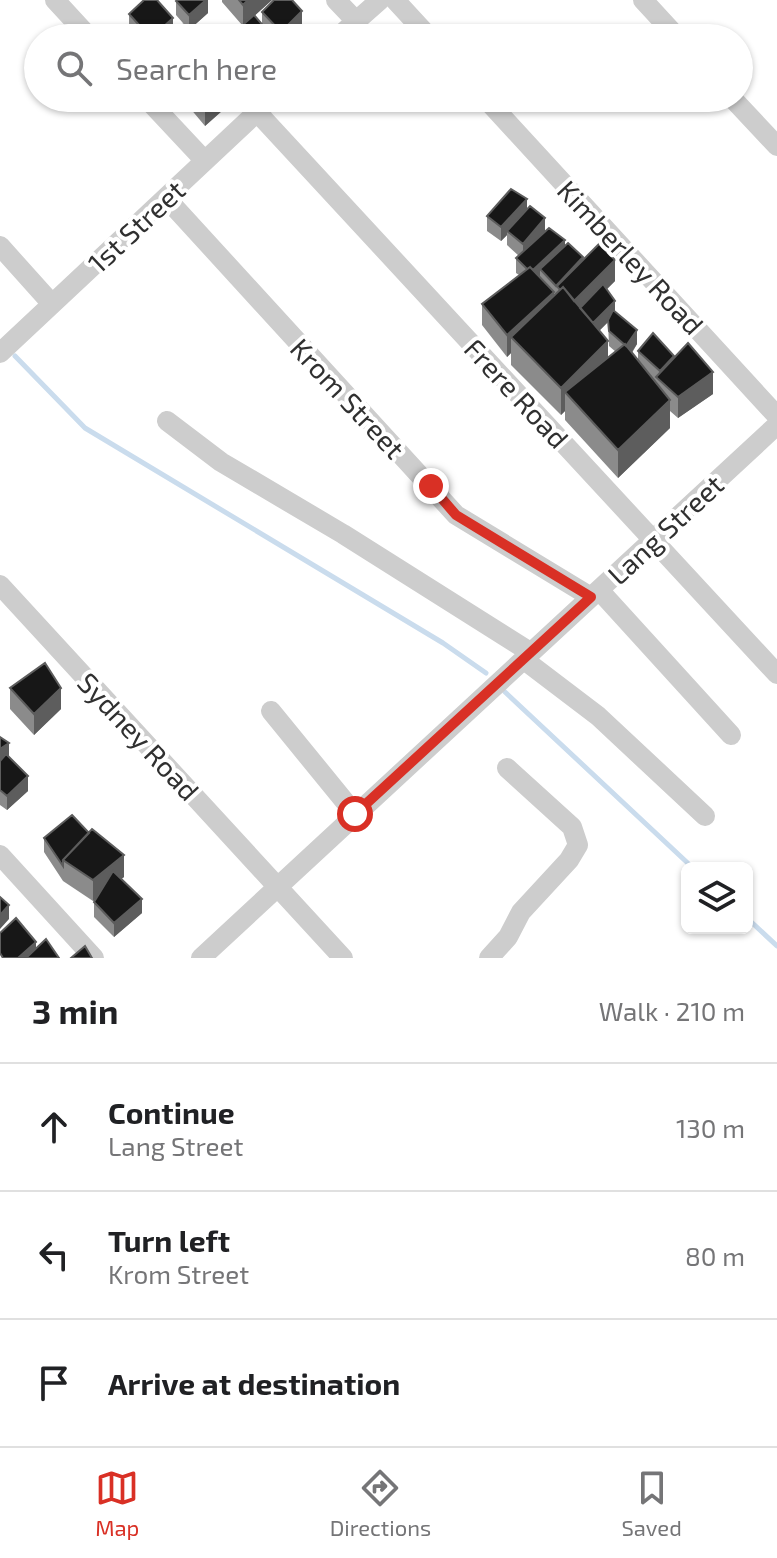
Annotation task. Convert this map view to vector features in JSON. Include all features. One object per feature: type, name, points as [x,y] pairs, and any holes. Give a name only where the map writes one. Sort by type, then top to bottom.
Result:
[{"type":"street","points":[[55,0],[77,24]]},
{"type":"street","points":[[336,0],[356,21]]},
{"type":"street","points":[[353,24],[380,0]]},
{"type":"street","points":[[395,0],[417,24]]},
{"type":"street","points":[[643,0],[665,24]]},
{"type":"street","points":[[159,112],[205,161]]},
{"type":"street","name":"1st Street","points":[[0,353],[258,112]]},
{"type":"street","name":"Frere Road","points":[[271,112],[777,674]]},
{"type":"street","name":"Kimberley Road","points":[[498,112],[777,416]]},
{"type":"street","points":[[745,112],[777,146]]},
{"type":"street","name":"Krom Street","points":[[167,199],[456,515],[595,593],[731,735]]},
{"type":"street","points":[[0,246],[52,304]]},
{"type":"street","points":[[167,421],[221,462],[343,534],[526,656],[598,716],[705,816]]},
{"type":"street","name":"Lang Street","points":[[201,958],[777,425]]},
{"type":"street","name":"Sydney Road","points":[[0,585],[343,958]]},
{"type":"street","points":[[271,711],[355,814]]},
{"type":"street","points":[[489,958],[508,937],[521,912],[569,860],[578,845],[572,827],[507,768]]},
{"type":"street","points":[[0,855],[94,958]]},
{"type":"building","points":[[144,0],[157,0],[173,18],[166,24],[138,24],[129,14]]},
{"type":"building","points":[[177,0],[206,0],[189,15]]},
{"type":"building","points":[[274,0],[292,0],[302,11],[289,24],[273,24],[262,12]]},
{"type":"building","points":[[254,15],[262,24],[244,24]]},
{"type":"building","points":[[511,189],[527,199],[501,227],[487,216]]},
{"type":"building","points":[[530,206],[545,218],[523,244],[507,231]]},
{"type":"building","points":[[549,228],[565,240],[533,270],[530,267],[527,269],[516,258]]},
{"type":"building","points":[[568,243],[583,257],[556,286],[540,269]]},
{"type":"building","points":[[599,244],[615,260],[574,301],[563,287],[560,290],[557,286]]},
{"type":"building","points":[[530,267],[554,292],[507,335],[482,304]]},
{"type":"building","points":[[603,284],[615,301],[593,323],[580,308]]},
{"type":"building","points":[[563,287],[608,341],[561,388],[511,337]]},
{"type":"building","points":[[613,310],[637,330],[626,346],[609,331],[608,320]]},
{"type":"building","points":[[653,333],[674,356],[660,371],[638,351]]},
{"type":"building","points":[[688,343],[713,372],[678,397],[656,377]]},
{"type":"building","points":[[625,344],[670,400],[618,450],[565,392]]},
{"type":"building","points":[[45,663],[61,688],[34,714],[10,688]]},
{"type":"building","points":[[0,737],[9,743],[0,749]]},
{"type":"building","points":[[6,754],[28,776],[7,796],[0,790],[0,761]]},
{"type":"building","points":[[72,815],[89,833],[63,860],[63,866],[44,838]]},
{"type":"building","points":[[92,829],[124,855],[93,880],[63,860]]},
{"type":"building","points":[[113,871],[142,899],[114,923],[94,902]]},
{"type":"building","points":[[0,897],[9,905],[0,915]]},
{"type":"building","points":[[16,918],[36,942],[18,958],[3,958],[0,933]]},
{"type":"building","points":[[46,939],[59,958],[26,958]]},
{"type":"building","points":[[85,946],[92,958],[71,958]]},
{"type":"waterway","points":[[15,356],[85,428],[443,643],[486,673]]},
{"type":"waterway","points":[[505,692],[687,862]]},
{"type":"waterway","points":[[753,924],[777,946]]},
{"type":"route","points":[[355,814],[591,597],[456,515],[431,486]]}]
